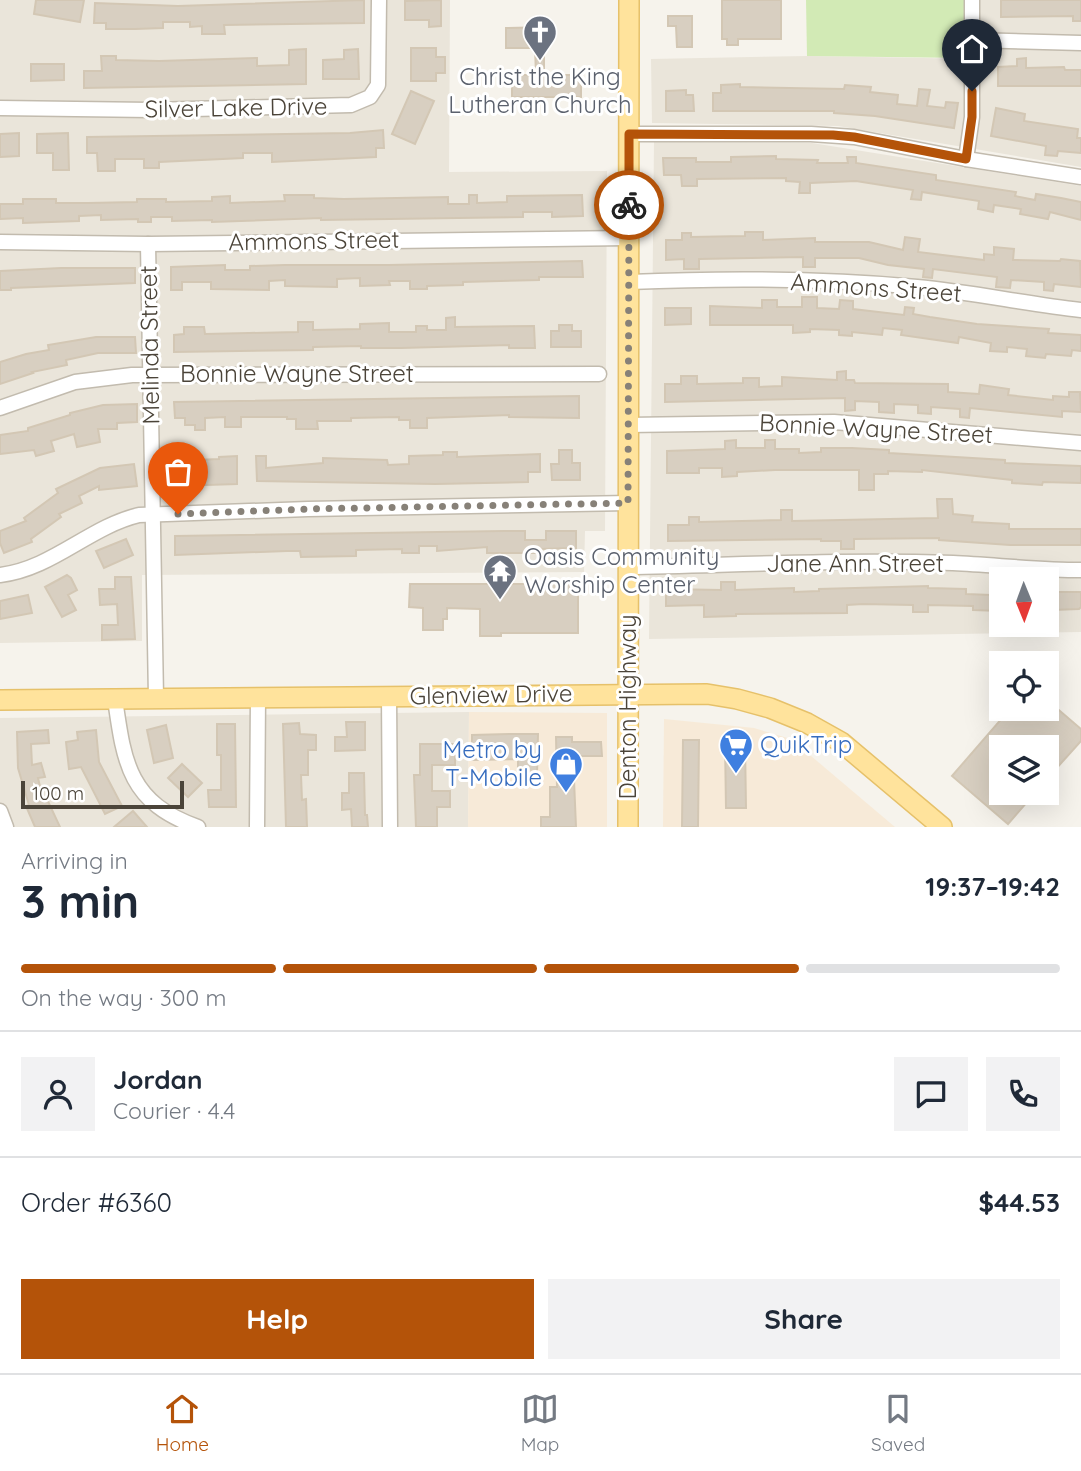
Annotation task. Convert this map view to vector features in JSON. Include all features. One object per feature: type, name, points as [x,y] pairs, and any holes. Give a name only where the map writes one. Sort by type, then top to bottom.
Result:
[{"type":"main road","name":"Denton Highway","points":[[628,827],[629,0]]},
{"type":"main road","name":"Glenview Drive","points":[[0,700],[629,693],[717,696],[770,708],[807,723],[841,742],[942,827]]},
{"type":"street","name":"Silver Lake Drive","points":[[0,108],[151,110],[285,108],[358,103],[370,97],[378,85],[379,0]]},
{"type":"street","points":[[966,159],[972,117],[971,0]]},
{"type":"street","points":[[972,40],[1081,43]]},
{"type":"street","points":[[629,134],[833,135],[1081,177]]},
{"type":"street","name":"Ammons Street","points":[[0,243],[148,244],[629,238]]},
{"type":"street","name":"Melinda Street","points":[[148,244],[156,698]]},
{"type":"street","name":"Ammons Street","points":[[629,282],[691,279],[917,287],[1081,310]]},
{"type":"street","name":"Bonnie Wayne Street","points":[[0,408],[75,382],[132,375],[599,374]]},
{"type":"street","name":"Bonnie Wayne Street","points":[[628,425],[834,422],[1081,443]]},
{"type":"street","points":[[0,575],[23,571],[37,565],[96,531],[123,519],[152,515],[628,503]]},
{"type":"street","name":"Jane Ann Street","points":[[628,567],[954,563],[1081,570]]},
{"type":"street","points":[[389,696],[390,827]]},
{"type":"street","points":[[257,827],[258,697]]},
{"type":"street","points":[[115,699],[123,753],[141,789],[166,813],[198,827]]},
{"type":"street","points":[[0,811],[6,827]]},
{"type":"shaded area","points":[[0,0],[450,0],[449,172],[607,171],[605,531],[585,531],[584,572],[142,575],[142,641],[0,643]]},
{"type":"shaded area","points":[[980,0],[1081,0],[1081,167],[838,126],[652,123],[651,59],[807,56],[980,59]]},
{"type":"shaded area","points":[[654,142],[812,143],[1081,186],[1081,632],[1059,632],[1059,567],[989,567],[989,633],[649,639]]},
{"type":"shaded area","points":[[469,712],[468,827],[0,827],[0,718]]},
{"type":"shaded area","points":[[469,712],[607,713],[607,827],[468,827]]},
{"type":"shaded area","points":[[664,719],[754,728],[791,739],[895,827],[663,827]]},
{"type":"green space","points":[[806,0],[967,0],[968,58],[807,56]]},
{"type":"building","points":[[36,0],[84,0],[80,22],[34,14]]},
{"type":"building","points":[[364,0],[364,23],[224,25],[225,34],[202,34],[202,26],[190,27],[190,22],[163,22],[163,28],[135,29],[106,29],[106,23],[94,23],[95,3],[178,6]]},
{"type":"building","points":[[441,0],[441,26],[429,27],[429,20],[405,20],[405,1]]},
{"type":"building","points":[[722,0],[781,0],[781,39],[738,39],[738,45],[727,45],[727,39],[722,39]]},
{"type":"building","points":[[1001,0],[1081,0],[1081,21],[1073,21],[1073,16],[1001,17]]},
{"type":"building","points":[[668,16],[692,16],[692,47],[677,47],[676,26],[668,26]]},
{"type":"building","name":"Christ the King Lutheran Church","points":[[548,27],[548,48],[544,48],[544,75],[581,75],[581,97],[512,97],[512,75],[536,75],[535,48],[506,48],[506,28]]},
{"type":"building","points":[[411,48],[436,48],[436,57],[445,57],[445,73],[436,73],[436,81],[411,81]]},
{"type":"building","points":[[306,49],[306,84],[84,88],[84,71],[102,71],[101,56],[116,56],[116,60],[159,61],[257,58],[257,66],[289,65],[289,50]]},
{"type":"building","points":[[358,49],[359,79],[323,79],[323,60],[344,59],[344,50]]},
{"type":"building","points":[[1026,58],[1026,68],[1064,67],[1065,70],[1081,70],[1081,86],[998,86],[998,67],[1017,66],[1017,59]]},
{"type":"building","points":[[31,64],[64,64],[64,80],[31,81]]},
{"type":"building","points":[[740,84],[740,87],[871,87],[870,92],[898,95],[897,104],[917,106],[919,89],[930,90],[927,106],[945,108],[946,102],[958,103],[954,128],[834,111],[713,111],[713,93],[721,93],[721,85]]},
{"type":"building","points":[[686,90],[686,95],[693,95],[694,111],[666,111],[666,91]]},
{"type":"building","points":[[411,91],[434,101],[415,144],[392,134]]},
{"type":"building","points":[[996,108],[1025,114],[1024,121],[1078,129],[1077,138],[1081,138],[1081,153],[1058,151],[1057,156],[1045,155],[1046,146],[991,136]]},
{"type":"building","points":[[383,130],[384,148],[376,148],[376,157],[272,162],[272,153],[243,153],[243,158],[159,162],[159,168],[144,168],[144,159],[115,159],[115,171],[98,171],[97,153],[87,153],[87,137],[350,133]]},
{"type":"building","points":[[19,133],[19,156],[0,157],[0,134]]},
{"type":"building","points":[[68,133],[69,170],[53,170],[53,153],[37,153],[37,134]]},
{"type":"building","points":[[776,156],[776,159],[818,160],[817,163],[848,163],[847,157],[856,157],[856,163],[936,175],[936,180],[1016,192],[1015,196],[1035,200],[1036,194],[1081,202],[1081,220],[1050,212],[1048,219],[1020,214],[1021,209],[994,205],[993,212],[978,209],[979,201],[922,192],[921,200],[911,199],[913,190],[856,181],[810,183],[810,193],[799,193],[800,182],[786,181],[786,178],[697,179],[697,186],[682,186],[681,175],[664,175],[663,158],[731,162],[731,157]]},
{"type":"building","points":[[284,195],[344,199],[448,197],[448,204],[469,204],[469,195],[477,195],[477,203],[507,202],[507,196],[582,195],[583,216],[552,217],[552,212],[523,212],[523,217],[321,218],[212,222],[172,221],[172,217],[151,217],[151,222],[138,222],[138,219],[101,220],[101,215],[79,216],[79,221],[23,223],[23,218],[0,219],[0,204],[23,204],[23,199],[56,199],[56,203],[137,202],[137,199],[166,199],[166,202],[212,201],[212,197],[230,196],[230,203],[285,201]]},
{"type":"building","points":[[745,232],[763,232],[763,240],[815,238],[815,242],[869,242],[903,250],[905,237],[920,239],[918,252],[984,260],[984,254],[994,255],[994,247],[1014,249],[1013,260],[1080,261],[1081,287],[1054,284],[1053,291],[1044,290],[1044,282],[1011,280],[1010,288],[996,287],[997,277],[933,269],[932,278],[923,277],[924,269],[859,258],[815,258],[815,267],[803,267],[803,257],[699,259],[699,269],[684,269],[684,259],[666,260],[666,240],[682,240],[682,233],[691,233],[691,237],[745,236]]},
{"type":"building","points":[[582,261],[583,277],[463,282],[463,285],[427,286],[427,289],[410,289],[410,281],[360,286],[360,278],[337,279],[337,287],[285,286],[285,280],[269,281],[269,290],[211,289],[211,282],[182,282],[182,290],[171,290],[171,267],[225,265],[225,270],[250,270],[250,266],[285,265]]},
{"type":"building","points":[[135,268],[135,283],[0,290],[0,271]]},
{"type":"building","points":[[802,297],[817,297],[817,308],[839,309],[840,300],[853,301],[853,309],[904,315],[905,307],[914,308],[913,314],[930,317],[977,324],[1049,329],[1048,333],[1081,335],[1081,351],[1072,350],[1071,356],[1046,354],[1045,358],[1026,356],[1027,349],[1007,347],[1007,352],[990,351],[991,343],[959,337],[958,343],[901,335],[902,330],[883,328],[882,335],[852,332],[852,336],[839,335],[839,330],[810,329],[810,332],[793,333],[793,325],[710,325],[710,306],[762,308],[762,300],[777,300],[777,307],[802,307]]},
{"type":"building","points":[[665,308],[691,308],[691,324],[665,325]]},
{"type":"building","points":[[455,317],[455,327],[534,326],[535,348],[509,348],[509,345],[401,348],[361,346],[313,347],[313,350],[174,352],[174,335],[184,334],[184,327],[204,327],[205,334],[298,332],[298,322],[313,322],[313,330],[360,329],[360,324],[389,323],[389,332],[416,332],[416,326],[427,326],[427,330],[446,330],[446,318]]},
{"type":"building","points":[[559,325],[572,325],[572,331],[581,331],[581,347],[551,347],[551,331],[559,331]]},
{"type":"building","points":[[96,337],[135,337],[136,353],[98,353],[66,360],[67,365],[32,372],[0,384],[0,362],[49,350],[48,345]]},
{"type":"building","points":[[846,371],[846,380],[854,380],[855,383],[948,384],[948,392],[979,394],[980,385],[1009,389],[1008,395],[1053,400],[1053,396],[1069,397],[1069,392],[1080,392],[1081,412],[1062,411],[1062,417],[970,408],[969,418],[960,417],[960,409],[931,407],[931,414],[918,413],[918,405],[894,404],[894,413],[879,412],[879,402],[855,401],[855,410],[845,411],[845,398],[665,402],[665,384],[681,384],[681,376],[697,376],[697,384],[743,383],[743,378],[759,378],[759,387],[782,386],[782,377],[837,380],[837,372]]},
{"type":"building","points":[[579,396],[579,418],[509,415],[427,418],[427,428],[410,428],[410,420],[399,420],[399,417],[317,421],[318,429],[296,429],[296,419],[287,417],[241,417],[241,427],[225,427],[225,417],[205,418],[205,430],[195,430],[195,425],[185,425],[185,418],[175,418],[174,402]]},
{"type":"building","points":[[137,404],[137,422],[117,423],[117,429],[98,429],[100,442],[77,447],[74,434],[51,441],[54,451],[36,456],[34,450],[0,454],[0,435],[28,431],[28,428],[70,413],[103,405]]},
{"type":"building","points":[[736,440],[736,448],[765,448],[765,440],[775,440],[775,449],[799,449],[799,453],[821,452],[821,448],[852,448],[1005,460],[1005,463],[1081,466],[1081,483],[1043,482],[1042,485],[922,470],[888,471],[888,474],[874,474],[874,490],[859,490],[859,470],[775,470],[737,472],[737,476],[722,477],[722,468],[699,468],[699,473],[667,473],[667,451],[725,449],[725,441]]},
{"type":"building","points":[[559,450],[572,450],[572,463],[580,463],[580,480],[552,480],[551,464],[559,464]]},
{"type":"building","points":[[443,452],[457,452],[457,457],[540,454],[540,472],[528,472],[528,482],[435,484],[257,481],[256,456],[266,456],[266,468],[323,463],[323,458],[387,460],[388,465],[409,464],[409,456],[443,455]]},
{"type":"building","points":[[237,456],[237,484],[174,486],[173,461]]},
{"type":"building","points":[[134,464],[137,486],[99,490],[99,486],[79,496],[82,503],[59,514],[61,517],[31,539],[32,542],[4,553],[0,543],[0,531],[26,521],[24,518],[58,493],[56,489],[100,468]]},
{"type":"building","points":[[937,499],[952,499],[953,514],[973,516],[972,522],[1009,524],[1009,529],[1081,529],[1081,545],[1010,545],[939,538],[854,539],[854,549],[841,549],[841,541],[821,539],[668,541],[668,525],[689,525],[689,517],[699,517],[699,522],[781,520],[781,510],[792,510],[792,521],[938,518]]},
{"type":"building","points":[[525,531],[525,540],[546,540],[546,531],[576,531],[576,548],[540,549],[541,553],[487,553],[487,547],[437,551],[437,546],[419,546],[419,553],[402,553],[402,549],[356,550],[356,556],[301,557],[300,551],[175,555],[175,536]]},
{"type":"building","points":[[126,539],[133,555],[104,568],[96,551]]},
{"type":"building","points":[[67,575],[77,590],[68,595],[76,610],[62,617],[45,587]]},
{"type":"building","points":[[115,577],[131,577],[135,639],[102,640],[102,625],[118,625],[117,604],[100,605],[99,589],[115,589]]},
{"type":"building","points":[[721,582],[735,582],[735,590],[794,588],[794,592],[928,586],[966,589],[966,594],[989,595],[989,611],[973,610],[973,606],[928,605],[928,612],[913,612],[913,605],[863,604],[847,605],[847,613],[736,614],[704,617],[704,605],[666,606],[666,589],[721,590]]},
{"type":"building","points":[[410,584],[578,584],[578,633],[501,633],[501,636],[480,636],[480,609],[447,608],[443,630],[423,630],[423,608],[409,607]]},
{"type":"building","points":[[1059,592],[1081,592],[1079,609],[1059,610]]},
{"type":"building","points":[[28,595],[32,613],[0,619],[0,601]]},
{"type":"building","points":[[1059,710],[1081,729],[1081,741],[1059,766],[1059,735],[989,735],[989,805],[1025,805],[1008,824],[952,776],[1000,721],[1059,721]]},
{"type":"building","points":[[346,722],[365,722],[365,750],[335,751],[335,737],[347,737]]},
{"type":"building","points":[[299,723],[300,734],[316,735],[316,750],[308,750],[308,775],[301,775],[302,800],[306,799],[307,827],[286,827],[283,724]]},
{"type":"building","points":[[217,724],[235,724],[236,807],[209,807],[208,790],[221,790],[221,755],[217,755]]},
{"type":"building","points":[[166,725],[173,758],[154,763],[147,730]]},
{"type":"building","points":[[48,730],[49,743],[31,744],[32,765],[41,763],[45,777],[38,778],[43,799],[46,797],[60,827],[35,827],[26,806],[29,805],[18,768],[17,732]]},
{"type":"building","points":[[96,730],[99,762],[122,806],[105,814],[81,767],[69,769],[66,742],[78,740],[77,732]]},
{"type":"building","points":[[538,734],[537,775],[518,775],[518,759],[472,760],[472,735]]},
{"type":"building","points":[[556,737],[572,737],[572,742],[601,742],[602,756],[573,756],[576,827],[541,827],[541,817],[550,817],[550,787],[557,787]]},
{"type":"building","name":"QuikTrip","points":[[683,740],[699,740],[698,827],[682,827]]},
{"type":"building","name":"QuikTrip","points":[[725,743],[745,743],[746,808],[726,808]]},
{"type":"building","points":[[420,744],[455,744],[455,765],[432,765],[432,791],[450,791],[450,807],[437,807],[437,827],[416,827],[414,775],[420,775]]},
{"type":"building","points":[[182,764],[202,783],[188,797],[168,778]]},
{"type":"building","points":[[349,773],[364,773],[365,815],[368,827],[352,827],[351,809],[342,810],[342,793],[349,793]]},
{"type":"building","points":[[133,811],[147,827],[114,827],[127,816]]},
{"type":"way so far","points":[[178,514],[628,503],[629,205]]},
{"type":"place","name":"Christ the King Lutheran Church","points":[[540,62]]},
{"type":"place","name":"Oasis Community Worship Center","points":[[500,601]]},
{"type":"place","name":"QuikTrip","points":[[736,775]]},
{"type":"place","name":"Metro by T-Mobile","points":[[566,794]]},
{"type":"route","points":[[629,205],[629,134],[833,135],[966,159],[972,117],[972,91]]}]
